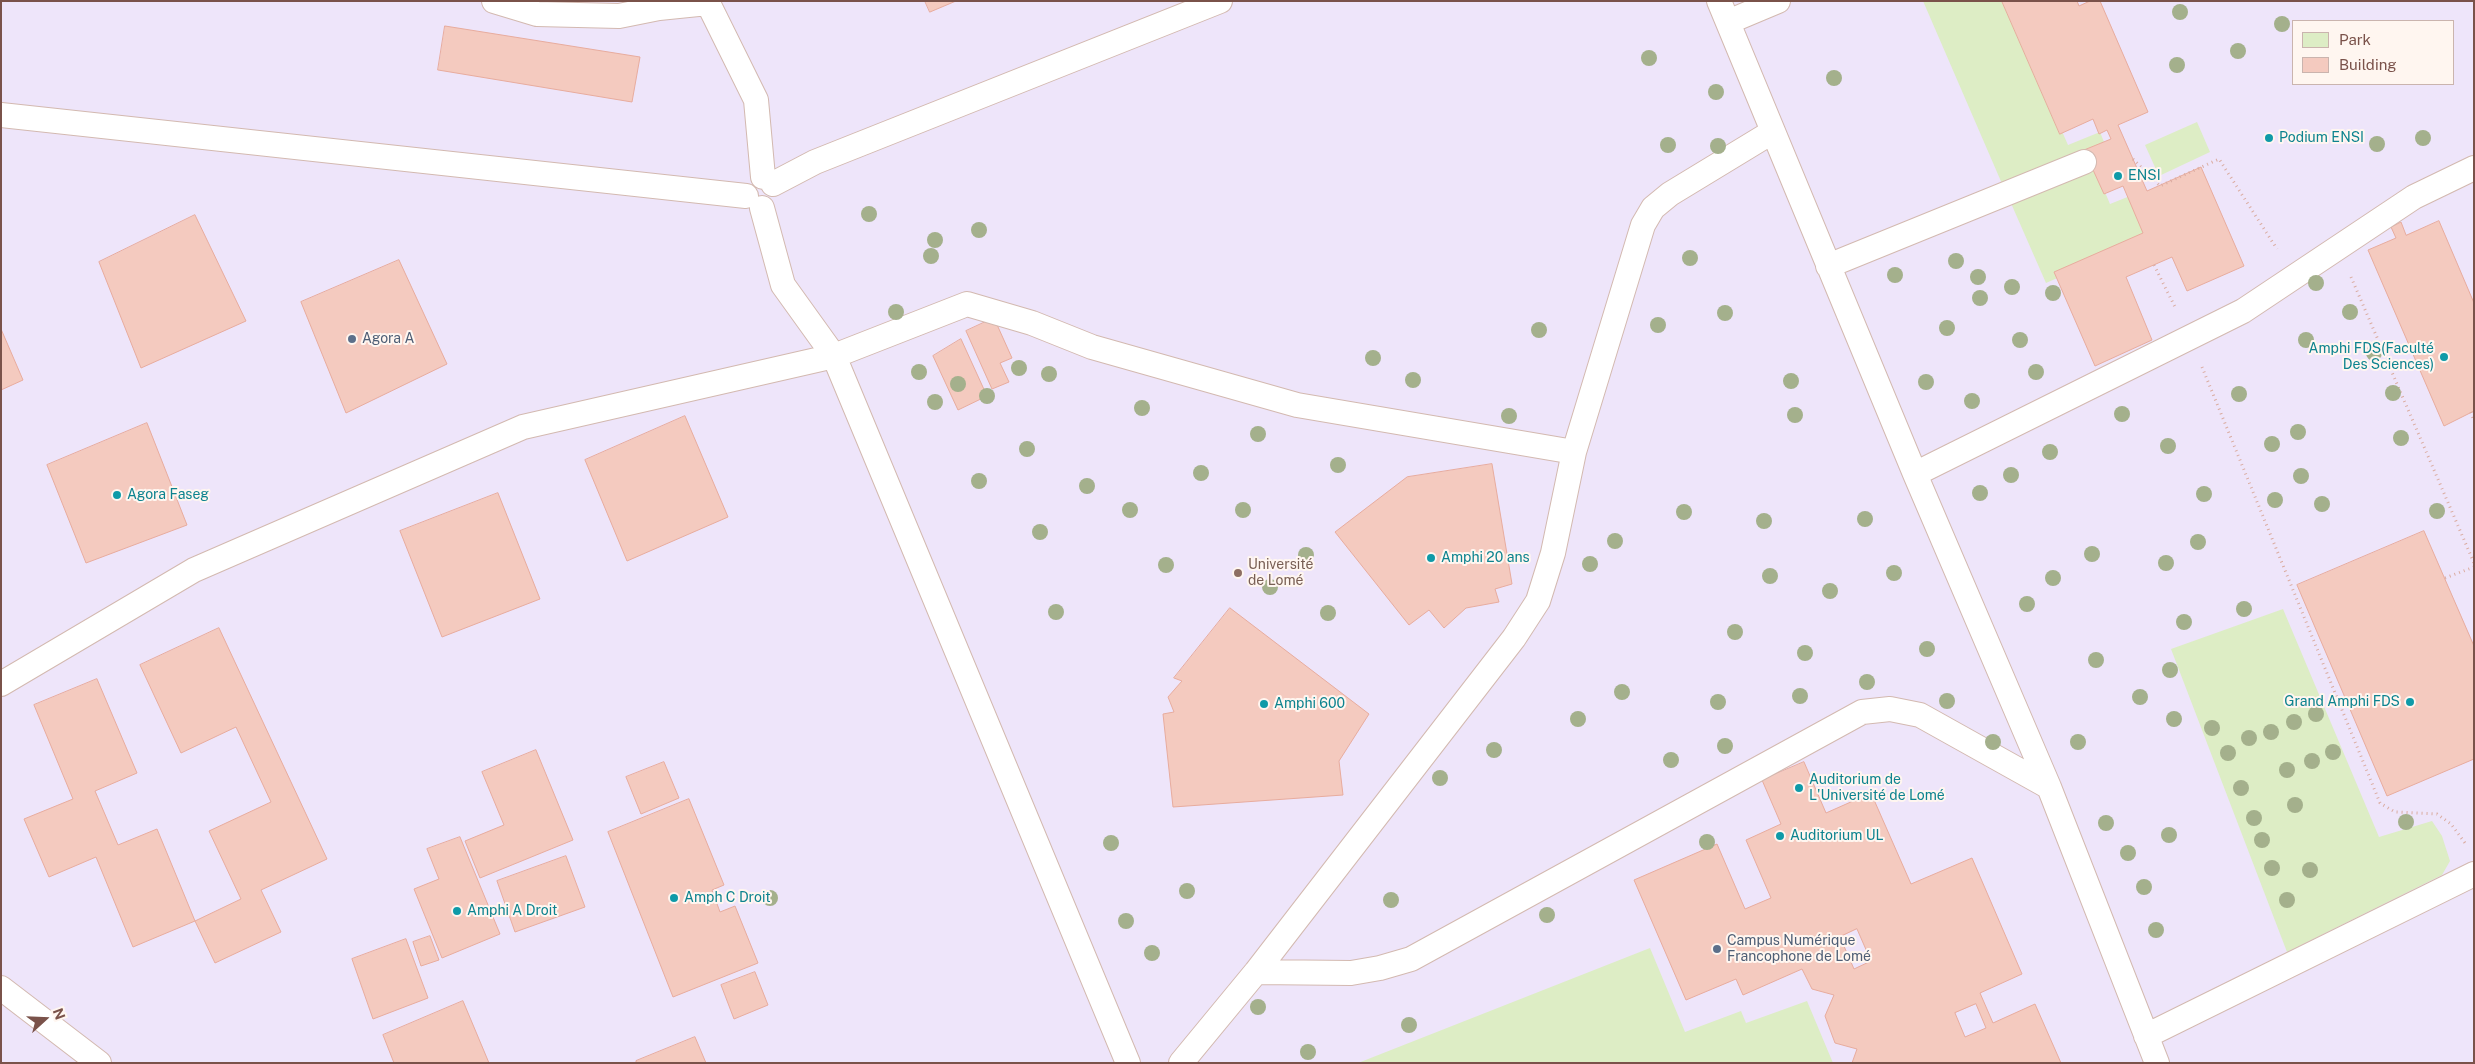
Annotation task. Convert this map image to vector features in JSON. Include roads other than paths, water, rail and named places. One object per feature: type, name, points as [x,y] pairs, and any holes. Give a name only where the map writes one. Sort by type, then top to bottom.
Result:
[{"type":"lane","points":[[494,1],[537,14],[619,16],[659,8],[708,2],[756,100],[768,181]]},
{"type":"lane","points":[[1128,1063],[834,356],[783,285],[754,202],[746,187],[753,180],[768,181],[1220,1]]},
{"type":"lane","points":[[1778,1],[1724,12],[1915,474],[2049,787],[2157,1063]]},
{"type":"lane","points":[[1,115],[754,202]]},
{"type":"lane","points":[[1181,1063],[1256,972],[1514,638],[1538,601],[1553,552],[1574,452],[1644,225],[1653,208],[1670,194],[1772,132]]},
{"type":"lane","points":[[1828,266],[2084,162]]},
{"type":"lane","points":[[1915,474],[2243,311],[2414,197],[2474,168]]},
{"type":"lane","points":[[1,684],[194,570],[523,427],[834,356],[968,304],[1032,323],[1092,346],[1296,405],[1574,452]]},
{"type":"lane","points":[[1256,972],[1351,973],[1380,968],[1411,959],[1862,712],[1890,709],[1920,715],[2049,787]]},
{"type":"lane","points":[[2146,1036],[2474,874]]},
{"type":"lane","points":[[1,988],[99,1063]]},
{"type":"place","name":"Podium ENSI","points":[[2269,138]]},
{"type":"place","name":"ENSI","points":[[2118,176]]},
{"type":"place","name":"Agora A","points":[[352,339]]},
{"type":"place","name":"Amphi FDS(Faculté Des Sciences)","points":[[2444,357]]},
{"type":"place","name":"Agora Faseg","points":[[117,495]]},
{"type":"place","name":"Amphi 20 ans","points":[[1431,558]]},
{"type":"place","name":"Université de Lomé","points":[[1238,573]]},
{"type":"place","name":"Grand Amphi FDS","points":[[2410,702]]},
{"type":"place","name":"Amphi 600","points":[[1264,704]]},
{"type":"place","name":"Auditorium de L'Université de Lomé","points":[[1799,788]]},
{"type":"place","name":"Auditorium UL","points":[[1780,836]]},
{"type":"place","name":"Amph C Droit","points":[[674,898]]},
{"type":"place","name":"Amphi A Droit","points":[[457,911]]},
{"type":"place","name":"Campus Numérique Francophone de Lomé","points":[[1717,949]]}]
